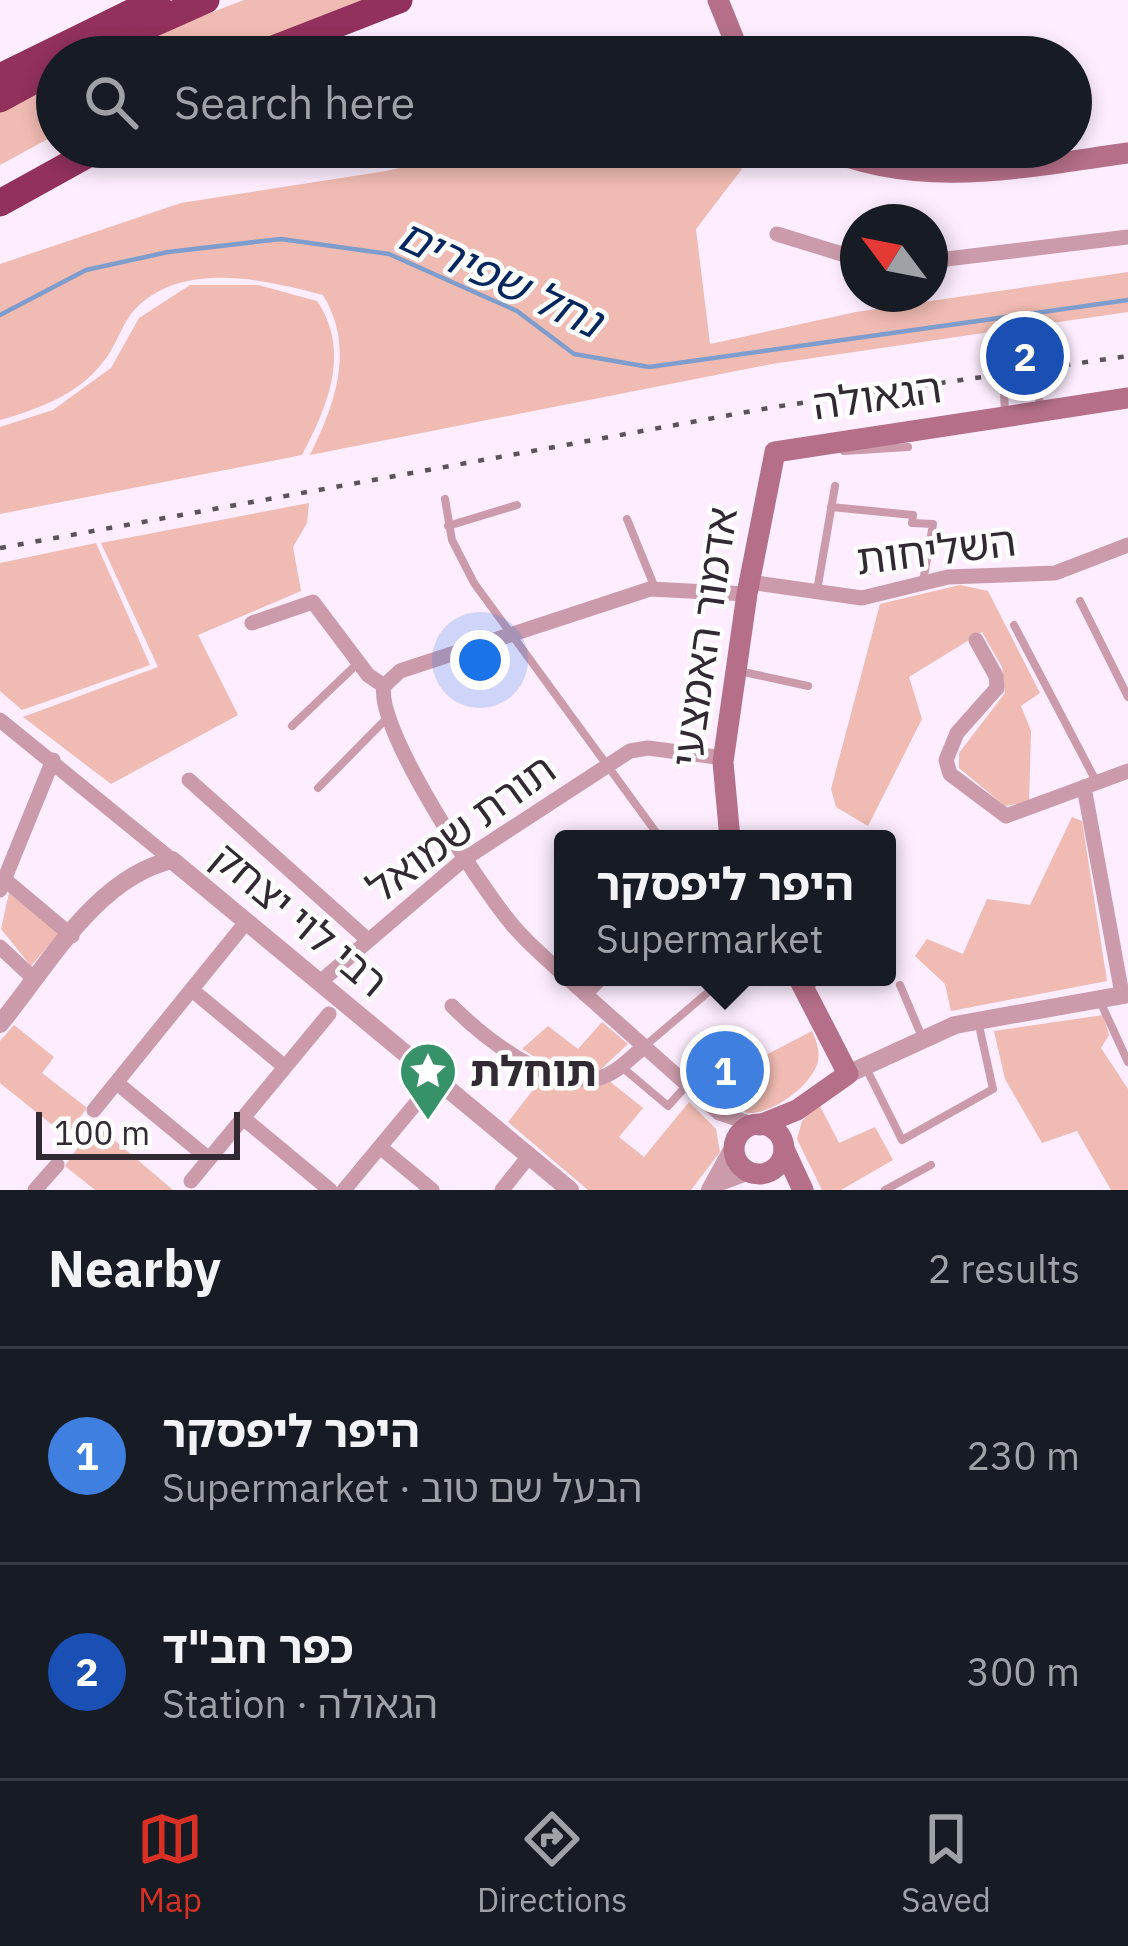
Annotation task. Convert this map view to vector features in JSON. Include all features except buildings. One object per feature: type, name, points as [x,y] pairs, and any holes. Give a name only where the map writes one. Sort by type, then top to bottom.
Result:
[{"type":"highway","points":[[84,36],[158,0]]},
{"type":"highway","points":[[125,36],[206,0]]},
{"type":"highway","points":[[307,36],[399,0]]},
{"type":"highway","points":[[339,36],[424,0]]},
{"type":"highway","points":[[0,77],[36,59]]},
{"type":"highway","points":[[0,99],[36,79]]},
{"type":"highway","points":[[0,181],[36,162]]},
{"type":"highway","points":[[0,203],[63,168]]},
{"type":"main road","points":[[718,0],[733,36]]},
{"type":"main road","points":[[1092,158],[1128,154]]},
{"type":"main road","points":[[892,168],[941,175],[1003,168]]},
{"type":"main road","name":"הגאולה","points":[[779,450],[1128,398]]},
{"type":"main road","name":"אדמור האמצעי","points":[[728,830],[722,797],[724,758],[769,462],[779,450]]},
{"type":"main road","points":[[803,1190],[736,1161],[734,1145],[758,1125],[797,1111],[856,1069],[810,986]]},
{"type":"main road","points":[[756,1171],[779,1162],[797,1111]]},
{"type":"main road","points":[[758,1125],[774,1129],[803,1190]]},
{"type":"street","points":[[777,234],[840,253]]},
{"type":"street","points":[[948,259],[1128,237]]},
{"type":"street","name":"השליחות","points":[[655,588],[748,588],[862,598],[923,584],[1055,573],[1128,545]]},
{"type":"street","points":[[384,686],[400,671],[655,588]]},
{"type":"street","points":[[252,623],[313,602],[358,663],[384,686],[387,718],[463,860],[514,927],[554,965]]},
{"type":"street","points":[[976,640],[997,688],[957,733],[946,760],[950,773],[1006,816],[1128,771]]},
{"type":"street","points":[[0,720],[172,860]]},
{"type":"street","name":"תורת שמואל","points":[[320,982],[463,860],[609,766],[644,748],[724,758]]},
{"type":"street","points":[[53,760],[2,884],[72,936]]},
{"type":"street","points":[[188,780],[368,940]]},
{"type":"street","points":[[856,1069],[922,1037],[977,1019],[1125,994],[1090,785]]},
{"type":"street","points":[[0,839],[22,835]]},
{"type":"street","name":"רבי לוי יצחק","points":[[0,1024],[118,882],[172,860],[570,1190]]},
{"type":"street","points":[[94,1110],[247,921]]},
{"type":"street","points":[[0,948],[30,975]]},
{"type":"street","points":[[576,986],[719,1113],[734,1145],[712,1188]]},
{"type":"street","points":[[585,994],[593,986]]},
{"type":"street","points":[[192,990],[285,1067]]},
{"type":"street","points":[[452,1006],[490,1039],[556,1074],[598,1078],[645,1046]]},
{"type":"street","points":[[191,1181],[328,1015]]},
{"type":"street","points":[[116,1083],[209,1159]]},
{"type":"street","points":[[344,1190],[427,1090]]},
{"type":"street","points":[[719,1113],[758,1125]]},
{"type":"street","points":[[243,1118],[330,1190]]},
{"type":"street","points":[[380,1148],[432,1190]]},
{"type":"street","points":[[502,1190],[530,1156]]},
{"type":"street","points":[[35,1190],[57,1165]]},
{"type":"street","points":[[712,1188],[756,1171]]},
{"type":"lane","points":[[1005,417],[1004,391],[1010,378],[1026,376],[1037,386],[1042,412]]},
{"type":"lane","points":[[842,440],[844,451],[908,447]]},
{"type":"lane","points":[[816,593],[835,486]]},
{"type":"lane","points":[[445,499],[448,526],[463,565],[655,830]]},
{"type":"lane","points":[[448,526],[517,506]]},
{"type":"lane","points":[[831,508],[914,515],[912,524],[933,524],[923,584]]},
{"type":"lane","points":[[627,519],[655,588]]},
{"type":"lane","points":[[1080,601],[1128,698]]},
{"type":"lane","points":[[1014,625],[1090,785]]},
{"type":"lane","points":[[292,726],[358,663]]},
{"type":"lane","points":[[736,670],[808,686]]},
{"type":"lane","points":[[319,788],[387,718]]},
{"type":"lane","points":[[900,985],[922,1037]]},
{"type":"lane","points":[[645,1046],[708,986]]},
{"type":"lane","points":[[1098,997],[1128,1062]]},
{"type":"lane","points":[[856,1069],[902,1140],[993,1089],[977,1019]]},
{"type":"lane","points":[[620,1066],[668,1106],[688,1084]]},
{"type":"lane","points":[[885,1190],[932,1165]]},
{"type":"lane","points":[[911,1176],[919,1190]]},
{"type":"shaded area","points":[[244,0],[378,0],[283,36],[150,36]]},
{"type":"shaded area","points":[[36,85],[36,145],[0,165],[0,103]]},
{"type":"shaded area","points":[[399,168],[741,168],[696,229],[710,344],[856,312],[948,312],[948,298],[1128,272],[1128,312],[772,364],[310,455],[334,395],[340,355],[333,315],[323,295],[249,279],[196,280],[150,297],[131,314],[107,357],[82,383],[43,406],[0,420],[0,264],[181,203]]},
{"type":"shaded area","points":[[190,285],[258,285],[317,301],[333,339],[334,359],[327,398],[302,455],[0,514],[0,427],[53,410],[111,368],[139,318]]},
{"type":"shaded area","points":[[309,503],[307,523],[293,547],[301,591],[198,635],[238,715],[111,784],[23,717],[158,667],[101,543]]},
{"type":"shaded area","points":[[96,543],[150,665],[22,710],[0,691],[0,563]]},
{"type":"shaded area","points":[[960,585],[988,591],[1040,693],[1021,706],[1031,731],[1029,802],[1005,806],[959,768],[959,753],[1005,693],[1002,667],[982,632],[909,677],[922,719],[868,826],[836,807],[831,789],[880,604]]},
{"type":"shaded area","points":[[1072,817],[1082,821],[1107,981],[951,1011],[945,984],[915,956],[927,939],[963,954],[987,899],[1030,905]]},
{"type":"shaded area","points":[[9,893],[59,933],[31,966],[1,929]]},
{"type":"shaded area","points":[[1103,1015],[1109,1035],[1101,1048],[1128,1089],[1128,1190],[1111,1190],[1077,1131],[1042,1143],[1005,1079],[994,1031]]},
{"type":"shaded area","points":[[602,1022],[628,1044],[598,1072],[643,1108],[619,1137],[644,1157],[689,1102],[716,1129],[720,1152],[691,1190],[588,1190],[508,1122],[551,1067],[522,1049],[548,1026],[578,1049]]},
{"type":"shaded area","points":[[14,1025],[54,1057],[42,1073],[87,1108],[66,1136],[0,1083],[0,1041]]},
{"type":"shaded area","points":[[812,1031],[818,1061],[808,1080],[790,1097],[747,1113],[722,1098],[766,1055]]},
{"type":"shaded area","points":[[819,1104],[839,1143],[875,1127],[893,1160],[841,1190],[822,1190],[797,1139],[802,1121]]},
{"type":"shaded area","points":[[94,1123],[173,1190],[95,1190],[65,1166]]},
{"type":"waterway","name":"נחל שפירים","points":[[0,315],[86,270],[168,252],[281,239],[389,254],[517,311],[574,354],[649,367],[1128,300]]},
{"type":"railway","points":[[0,548],[774,407],[1128,356]]},
{"type":"place","name":"כפר חב\"ד","points":[[1025,356]]},
{"type":"place","name":"היפר ליפסקר","points":[[725,1070]]},
{"type":"place","name":"תוחלת","points":[[428,1122]]}]
